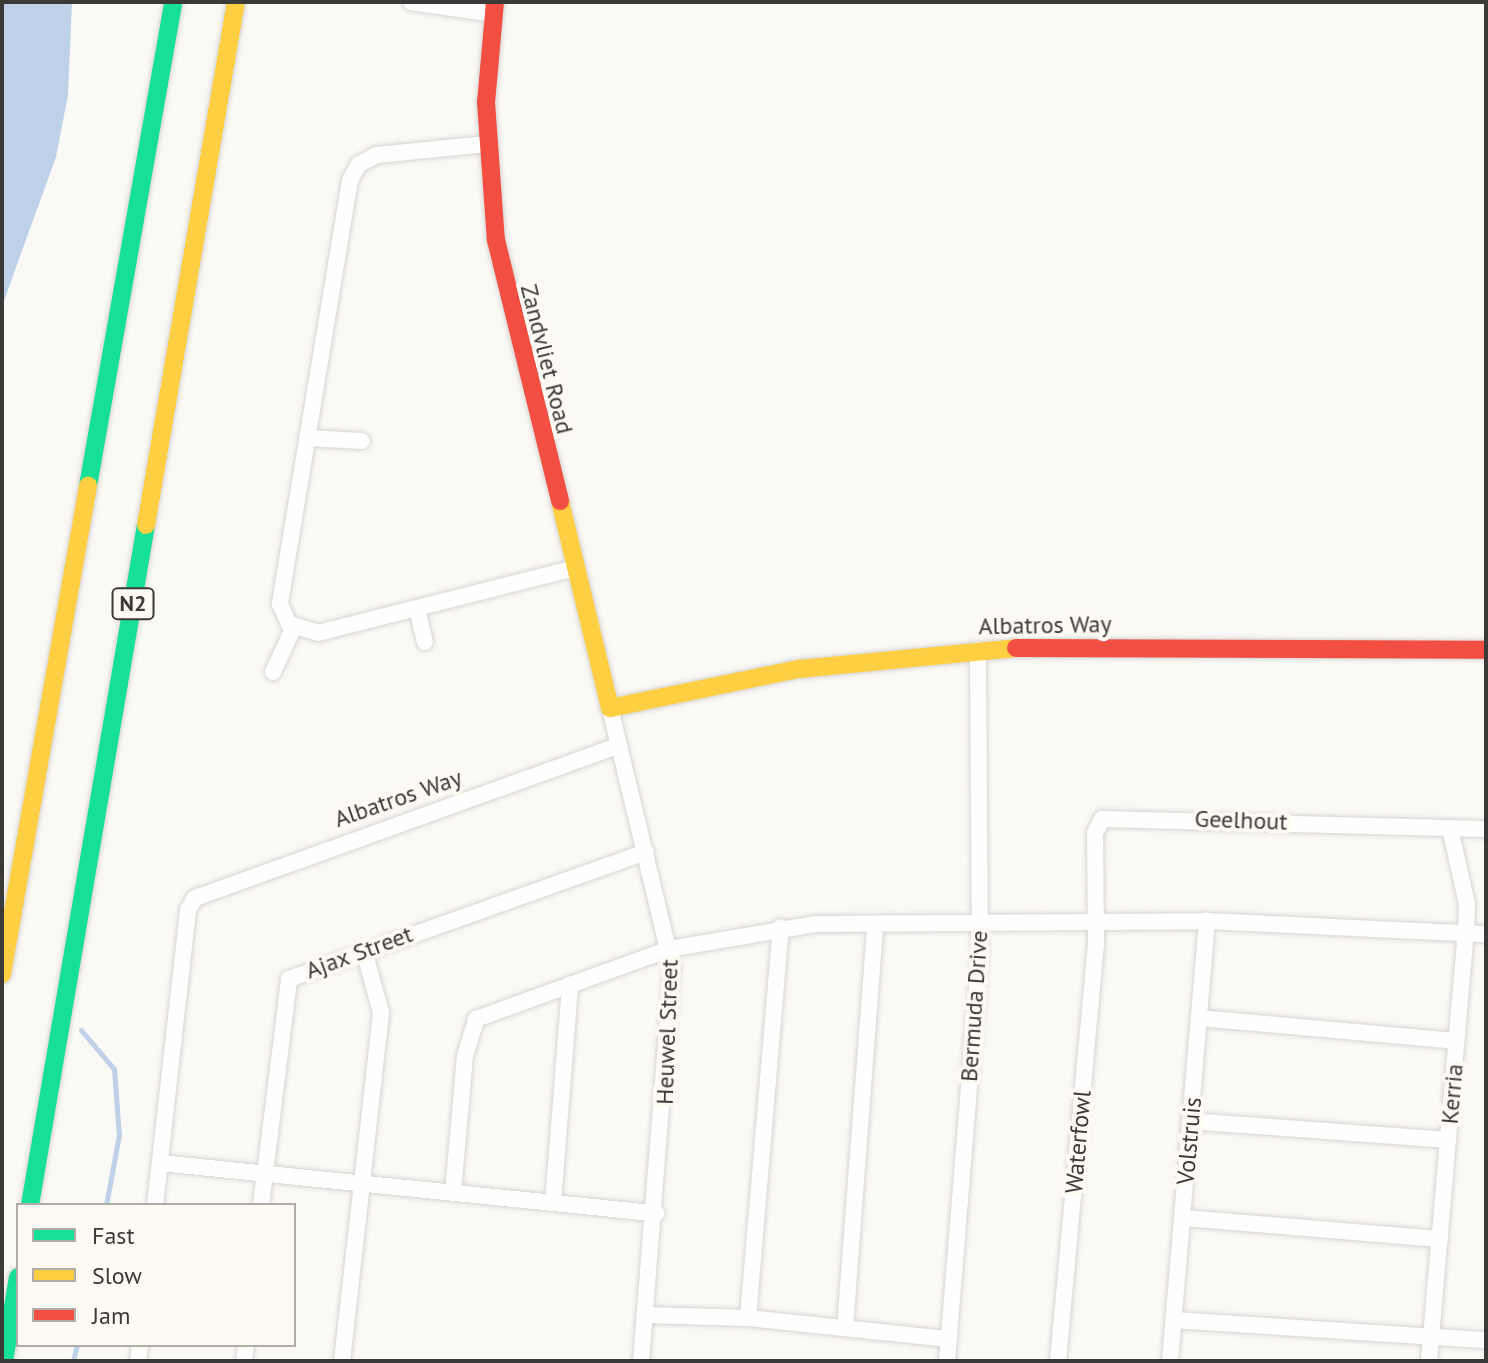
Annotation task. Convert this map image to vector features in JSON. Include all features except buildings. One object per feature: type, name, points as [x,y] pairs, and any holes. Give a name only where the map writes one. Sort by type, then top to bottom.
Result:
[{"type":"main road","points":[[2,974],[173,2]]},
{"type":"main road","name":"N2","points":[[30,1203],[236,2]]},
{"type":"main road","name":"Zandvliet Road","points":[[494,8],[487,144],[502,273],[610,708]]},
{"type":"main road","name":"Albatros Way","points":[[610,708],[834,663],[978,650],[1486,650]]},
{"type":"main road","points":[[4,1361],[16,1289]]},
{"type":"street","name":"Zandvliet Road","points":[[411,2],[494,8]]},
{"type":"street","points":[[487,144],[388,153],[359,164],[350,180],[280,594],[283,614],[294,627],[318,633],[574,568]]},
{"type":"street","points":[[307,438],[362,441]]},
{"type":"street","points":[[417,608],[425,642]]},
{"type":"street","points":[[273,672],[294,627]]},
{"type":"street","name":"Bermuda Drive","points":[[947,1361],[981,924],[978,650]]},
{"type":"street","name":"Heuwel Street","points":[[610,708],[669,949],[656,1213],[641,1361]]},
{"type":"street","name":"Albatros Way","points":[[160,1163],[188,910],[195,898],[618,746]]},
{"type":"street","name":"Geelhout","points":[[1096,923],[1095,833],[1109,814],[1486,829]]},
{"type":"street","name":"Kerria","points":[[1429,1361],[1466,933],[1467,904],[1450,828]]},
{"type":"street","name":"Ajax Street","points":[[261,1203],[289,979],[646,852]]},
{"type":"street","points":[[453,1193],[469,1027],[495,1010],[669,949],[781,927],[875,925],[1207,921],[1486,934]]},
{"type":"street","name":"Volstruis","points":[[1170,1361],[1207,921]]},
{"type":"street","name":"Waterfowl","points":[[1058,1361],[1096,923]]},
{"type":"street","points":[[845,1327],[875,925]]},
{"type":"street","points":[[748,1318],[781,927]]},
{"type":"street","points":[[342,1361],[359,1183],[381,1012],[364,951]]},
{"type":"street","points":[[553,1203],[570,985]]},
{"type":"street","points":[[1199,1018],[1456,1041]]},
{"type":"street","points":[[1190,1121],[1448,1140]]},
{"type":"street","points":[[155,1203],[160,1163],[656,1213]]},
{"type":"street","points":[[1183,1218],[1440,1239]]},
{"type":"street","points":[[646,1315],[748,1318],[949,1339]]},
{"type":"street","points":[[1174,1320],[1486,1340]]},
{"type":"water","points":[[2,2],[72,2],[68,95],[56,157],[2,306]]},
{"type":"waterway","points":[[81,1030],[114,1069],[119,1135],[106,1203]]},
{"type":"waterway","points":[[73,1361],[76,1347]]},
{"type":"traffic: fast","points":[[88,486],[173,2]]},
{"type":"traffic: fast","points":[[30,1203],[146,525]]},
{"type":"traffic: fast","points":[[4,1361],[16,1289]]},
{"type":"traffic: slow","points":[[146,525],[236,2]]},
{"type":"traffic: slow","points":[[2,974],[88,486]]},
{"type":"traffic: slow","points":[[560,501],[610,708],[799,669],[1016,648]]},
{"type":"traffic: jam","points":[[495,2],[486,102],[496,240],[560,501]]},
{"type":"traffic: jam","points":[[1016,648],[1486,650]]}]
